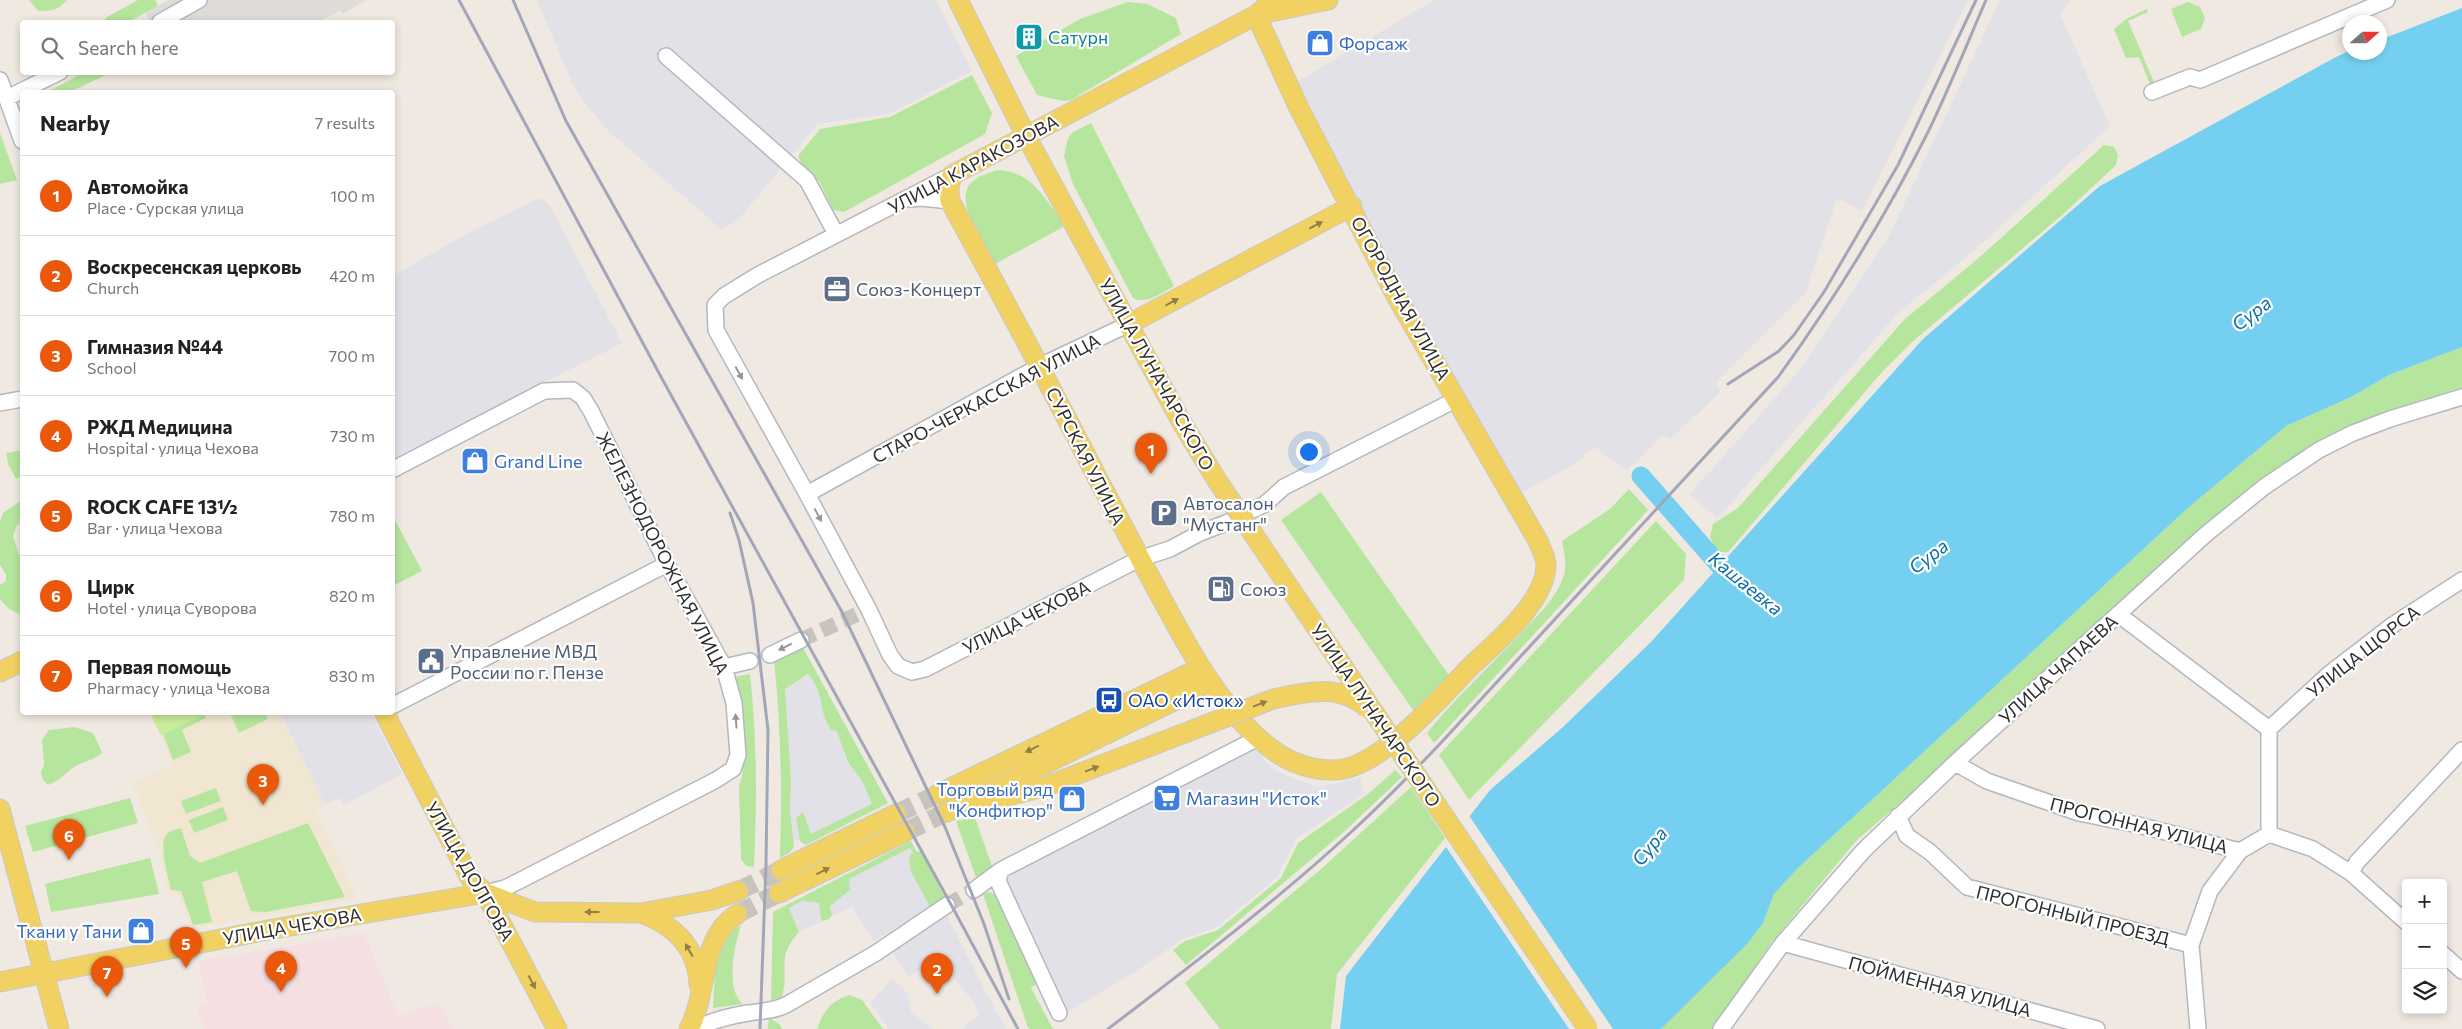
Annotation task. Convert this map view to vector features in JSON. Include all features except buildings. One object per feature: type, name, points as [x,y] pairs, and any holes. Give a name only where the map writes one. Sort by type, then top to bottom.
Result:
[{"type":"main road","name":"УЛИЦА ЛУНАЧАРСКОГО","points":[[958,0],[1026,136],[1182,423],[1218,482],[1588,1029]]},
{"type":"main road","name":"УЛИЦА КАРАКОЗОВА","points":[[952,175],[1256,15],[1274,0]]},
{"type":"main road","name":"УЛИЦА КАРАКОЗОВА","points":[[1256,15],[1307,2],[1328,0]]},
{"type":"main road","name":"ОГОРОДНАЯ УЛИЦА","points":[[1256,15],[1299,108],[1352,206],[1395,294],[1538,541],[1546,564],[1544,579]]},
{"type":"main road","points":[[950,201],[949,188],[952,175]]},
{"type":"main road","name":"СУРСКАЯ УЛИЦА","points":[[950,201],[1040,366],[1139,559],[1186,643],[1205,674],[1220,693],[1258,738],[1277,754],[1298,766],[1314,769],[1351,768],[1378,753],[1423,715],[1511,626],[1539,594],[1544,579]]},
{"type":"main road","name":"СТАРО-ЧЕРКАССКАЯ УЛИЦА","points":[[1129,324],[1352,206]]},
{"type":"main road","points":[[1171,682],[1184,661],[1186,643]]},
{"type":"main road","points":[[0,672],[20,662]]},
{"type":"main road","points":[[938,794],[1190,672],[1205,674],[1202,685],[1194,691],[946,812]]},
{"type":"main road","points":[[1194,691],[1207,689],[1220,693]]},
{"type":"main road","points":[[967,802],[1000,798],[1047,786],[1273,699],[1302,693],[1334,691],[1357,698],[1376,715]]},
{"type":"main road","name":"УЛИЦА ДОЛГОВА","points":[[386,715],[470,878],[485,893],[557,1029]]},
{"type":"main road","points":[[0,809],[59,1029]]},
{"type":"main road","points":[[781,870],[896,814]]},
{"type":"main road","points":[[780,893],[905,832]]},
{"type":"main road","points":[[485,893],[529,910],[641,913],[712,900],[738,891]]},
{"type":"main road","name":"УЛИЦА ЧЕХОВА","points":[[0,982],[273,929],[485,893]]},
{"type":"main road","points":[[515,948],[513,937],[516,926],[529,910]]},
{"type":"main road","points":[[641,913],[662,921],[679,935],[692,953],[699,974],[699,997]]},
{"type":"main road","points":[[689,1029],[696,1014],[710,949],[726,922],[737,914]]},
{"type":"street","points":[[164,20],[199,0]]},
{"type":"street","points":[[2152,92],[2190,77],[2200,80],[2387,0]]},
{"type":"street","points":[[666,56],[807,180],[836,234]]},
{"type":"street","points":[[23,90],[54,75]]},
{"type":"street","points":[[0,80],[20,135]]},
{"type":"street","points":[[7,98],[20,92]]},
{"type":"street","name":"УЛИЦА КАРАКОЗОВА","points":[[808,494],[716,330],[715,305],[724,296],[758,275],[836,234],[907,200],[952,175]]},
{"type":"street","points":[[907,200],[921,198],[950,201]]},
{"type":"street","name":"СТАРО-ЧЕРКАССКАЯ УЛИЦА","points":[[808,494],[1040,366],[1129,324]]},
{"type":"street","name":"ЖЕЛЕЗНОДОРОЖНАЯ УЛИЦА","points":[[395,468],[544,391],[573,390],[583,398],[667,564],[724,667],[734,703],[738,755],[733,768]]},
{"type":"street","name":"УЛИЦА ЧАПАЕВА","points":[[1721,1029],[1783,943],[1864,850],[1955,763],[2205,535],[2264,488],[2319,450],[2353,433],[2390,419],[2462,397]]},
{"type":"street","points":[[0,403],[20,399]]},
{"type":"street","name":"УЛИЦА ЧЕХОВА","points":[[808,494],[864,612],[898,666],[912,672],[925,669],[1139,559],[1170,550],[1200,533],[1265,504],[1284,487],[1457,399]]},
{"type":"street","points":[[395,704],[667,564]]},
{"type":"street","name":"УЛИЦА ЩОРСА","points":[[2269,728],[2329,674],[2380,635],[2462,580]]},
{"type":"street","points":[[2118,614],[2269,728],[2269,834]]},
{"type":"street","points":[[770,655],[801,640]]},
{"type":"street","points":[[724,667],[750,661]]},
{"type":"street","points":[[974,890],[1001,870],[1258,738]]},
{"type":"street","points":[[2351,873],[2357,862],[2462,750]]},
{"type":"street","name":"ПРОГОННАЯ УЛИЦА","points":[[1955,763],[1987,781],[2079,813],[2138,825],[2240,852]]},
{"type":"street","name":"УЛИЦА ЧЕХОВА","points":[[485,893],[505,888],[523,879],[716,780],[733,768]]},
{"type":"street","name":"ПРОГОННЫЙ ПРОЕЗД","points":[[1898,816],[1907,836],[1930,852],[1967,888],[2191,945]]},
{"type":"street","points":[[2198,1029],[2191,945],[2210,891],[2240,852],[2269,834],[2313,848],[2351,873],[2402,918]]},
{"type":"street","points":[[1001,870],[998,881],[1059,1013]]},
{"type":"street","points":[[523,879],[517,889],[529,910]]},
{"type":"street","points":[[696,1029],[708,1022],[736,1015],[775,1010],[811,992],[876,953],[947,905]]},
{"type":"street","name":"ПОЙМЕННАЯ УЛИЦА","points":[[1783,943],[2097,1029]]},
{"type":"street","points":[[2447,958],[2462,971]]},
{"type":"shaded area","points":[[169,0],[367,0],[342,14],[338,7],[340,11],[321,20],[149,20],[145,13]]},
{"type":"shaded area","points":[[537,0],[936,0],[972,71],[889,114],[818,124],[739,219],[722,230],[612,134],[591,111],[573,85]]},
{"type":"shaded area","points":[[1434,0],[1968,0],[1862,211],[1837,198],[1806,292],[1716,382],[1720,392],[1671,439],[1662,435],[1627,471],[1595,447],[1573,465],[1521,493],[1406,296],[1298,81]]},
{"type":"shaded area","points":[[2000,0],[2071,0],[2060,14],[2110,126],[1970,254],[1898,313],[1717,519],[1690,494],[1802,367],[1890,234]]},
{"type":"shaded area","points":[[540,198],[550,206],[622,343],[395,458],[395,275],[466,234]]},
{"type":"shaded area","points":[[808,674],[816,682],[824,706],[823,713],[832,731],[835,729],[849,764],[862,781],[872,805],[794,842],[790,810],[791,779],[785,689]]},
{"type":"shaded area","points":[[151,715],[281,715],[325,805],[316,810],[357,899],[191,928],[180,896],[168,892],[159,851],[132,782],[173,765]]},
{"type":"shaded area","points":[[281,715],[372,715],[402,774],[344,805],[340,798],[325,805]]},
{"type":"shaded area","points":[[1253,747],[1275,771],[1317,787],[1360,778],[1364,794],[1296,839],[1277,877],[1216,928],[1184,938],[1135,972],[1066,1013],[1006,878]]},
{"type":"shaded area","points":[[910,848],[913,853],[911,872],[930,907],[874,941],[852,907],[799,932],[789,908]]},
{"type":"shaded area","points":[[946,914],[1006,1029],[961,1029],[979,1015],[975,1004],[937,957],[909,977],[892,952]]},
{"type":"shaded area","points":[[364,933],[398,1016],[438,1003],[453,1029],[204,1029],[197,1006],[207,1001],[198,961]]},
{"type":"shaded area","points":[[892,979],[908,994],[911,1012],[933,1029],[889,1029],[870,1002]]},
{"type":"green space","points":[[29,0],[67,0],[54,9],[38,11]]},
{"type":"green space","points":[[138,0],[155,0],[158,6],[132,20],[106,20],[105,18]]},
{"type":"green space","points":[[1128,2],[1147,4],[1176,18],[1181,34],[1071,100],[1063,101],[1037,95],[1016,56],[1080,19]]},
{"type":"green space","points":[[2188,2],[2200,7],[2205,18],[2201,29],[2182,37],[2171,9]]},
{"type":"green space","points":[[2147,9],[2148,12],[2128,21],[2156,87],[2152,89],[2139,57],[2126,58],[2114,29],[2126,19]]},
{"type":"green space","points":[[79,75],[106,75],[74,90],[51,90]]},
{"type":"green space","points":[[972,75],[992,113],[985,134],[844,212],[833,210],[819,181],[806,173],[798,156],[820,129],[890,117]]},
{"type":"green space","points":[[1091,123],[1174,286],[1149,299],[1138,300],[1133,298],[1073,184],[1064,156],[1068,138],[1073,132]]},
{"type":"green space","points":[[0,133],[17,180],[0,184]]},
{"type":"green space","points":[[2104,145],[2114,147],[2118,155],[2116,165],[2061,216],[1912,342],[1882,372],[1728,552],[1717,552],[1710,537],[1713,524],[1738,508],[1904,320],[1981,256]]},
{"type":"green space","points":[[997,170],[1009,172],[1029,181],[1044,197],[1065,226],[995,264],[972,223],[966,200],[967,190],[974,180]]},
{"type":"green space","points":[[2462,347],[2462,390],[2337,434],[2262,479],[2113,607],[1954,756],[1856,841],[1772,942],[1712,1029],[1661,1029],[1763,923],[1774,894],[1797,869],[2189,507],[2286,426],[2351,397],[2389,375]]},
{"type":"green space","points":[[20,450],[20,477],[16,479],[8,464],[6,453]]},
{"type":"green space","points":[[1629,489],[1648,510],[1434,743],[1427,733],[1552,599],[1565,571],[1562,541],[1610,509]]},
{"type":"green space","points":[[1321,492],[1450,677],[1415,713],[1281,520]]},
{"type":"green space","points":[[20,501],[20,524],[17,525],[13,536],[20,558],[20,615],[9,609],[0,599],[0,585],[6,581],[6,574],[0,565],[0,522],[3,513]]},
{"type":"green space","points":[[1656,521],[1686,554],[1684,580],[1469,800],[1439,755]]},
{"type":"green space","points":[[395,522],[422,571],[395,585]]},
{"type":"green space","points":[[802,646],[888,803],[806,845],[800,841],[796,818],[803,812],[811,834],[872,804],[862,781],[849,764],[836,730],[831,731],[824,714],[817,687],[808,674],[785,689],[791,779],[790,810],[794,847],[789,853],[780,858],[780,759],[774,661]]},
{"type":"green space","points":[[750,674],[756,770],[754,867],[746,866],[741,859],[739,785],[742,776],[743,749],[734,677]]},
{"type":"green space","points":[[151,715],[198,715],[199,717],[161,735]]},
{"type":"green space","points":[[198,715],[204,715],[206,718],[182,730],[191,752],[173,760],[163,734],[198,717]]},
{"type":"green space","points":[[231,715],[266,715],[268,719],[239,733]]},
{"type":"green space","points":[[74,727],[93,733],[102,752],[96,757],[74,767],[48,785],[43,780],[41,773],[44,764],[42,740],[49,730]]},
{"type":"green space","points":[[1395,770],[1402,777],[1346,830],[1186,965],[1173,950],[1185,941],[1218,930],[1281,878],[1298,843],[1368,794]]},
{"type":"green space","points":[[1411,787],[1445,838],[1337,974],[1331,1029],[1220,1029],[1185,983],[1320,870]]},
{"type":"green space","points":[[216,788],[221,801],[186,814],[181,801]]},
{"type":"green space","points":[[130,798],[138,823],[33,852],[25,826]]},
{"type":"green space","points":[[223,807],[228,820],[194,833],[189,820]]},
{"type":"green space","points":[[975,818],[992,866],[991,871],[978,883],[956,821]]},
{"type":"green space","points":[[308,823],[345,897],[266,912],[251,911],[237,871],[202,882],[212,922],[193,925],[181,891],[171,890],[163,845],[167,834],[181,828],[190,856],[200,863]]},
{"type":"green space","points":[[911,841],[916,851],[921,852],[945,898],[930,907],[911,872],[909,857],[913,853],[910,848],[849,879],[850,890],[830,906],[832,915],[829,919],[823,921],[821,919],[819,903],[802,901],[789,908],[799,932],[787,949],[782,997],[771,1003],[773,912]]},
{"type":"green space","points":[[150,858],[159,894],[51,912],[45,884]]},
{"type":"green space","points":[[989,892],[1001,896],[1038,983],[1031,988],[1053,1029],[1029,1029],[1027,1025],[983,894]]},
{"type":"green space","points":[[741,926],[734,956],[733,978],[737,997],[743,1004],[713,1008],[716,961],[719,950],[731,932]]},
{"type":"green space","points":[[849,995],[862,1000],[883,1029],[817,1029],[822,1017],[832,1004]]},
{"type":"green space","points":[[769,1017],[780,1025],[782,1029],[768,1029]]},
{"type":"water","name":"Сура","points":[[2462,8],[2462,347],[2389,375],[2351,397],[2286,426],[2189,507],[1797,869],[1774,894],[1763,923],[1747,944],[1661,1029],[1340,1029],[1346,976],[1490,790],[1563,727],[1651,642],[1923,339],[2100,186],[2342,54],[2342,60],[2387,60],[2387,37]]},
{"type":"pier","points":[[1468,814],[1613,1029],[1569,1029],[1444,844]]},
{"type":"waterway","name":"Кашаевка","points":[[1641,476],[1720,566],[1741,582]]},
{"type":"tunnel","points":[[801,640],[860,613]]},
{"type":"tunnel","points":[[896,814],[938,794]]},
{"type":"tunnel","points":[[905,832],[947,812]]},
{"type":"tunnel","points":[[738,891],[781,870]]},
{"type":"tunnel","points":[[947,905],[974,890]]},
{"type":"tunnel","points":[[737,914],[779,893]]},
{"type":"railway","points":[[459,0],[660,375],[1018,1029]]},
{"type":"railway","points":[[513,0],[566,121],[842,612],[945,827],[984,924],[1009,999]]},
{"type":"railway","points":[[1728,384],[1779,351],[1794,335],[1824,292],[1898,165],[1976,0]]},
{"type":"railway","points":[[1108,1029],[1261,910],[1320,860],[1383,802],[1438,746],[1779,376],[1839,287],[1877,226],[1912,164],[1951,83],[1986,0]]},
{"type":"railway","points":[[730,513],[739,540],[753,603],[768,730],[766,864],[760,1029]]},
{"type":"place","name":"Сатурн","points":[[1029,37]]},
{"type":"place","name":"Форсаж","points":[[1320,43]]},
{"type":"place","name":"Союз-Концерт","points":[[837,289]]},
{"type":"place","name":"Grand Line","points":[[475,461]]},
{"type":"place","name":"Автомойка","points":[[1151,474]]},
{"type":"place","name":"Автосалон \"Мустанг\"","points":[[1164,513]]},
{"type":"place","name":"Союз","points":[[1221,589]]},
{"type":"place","name":"Управление МВД России по г. Пензе","points":[[431,661]]},
{"type":"place","name":"ОАО «Исток»","points":[[1109,700]]},
{"type":"place","name":"Магазин \"Исток\"","points":[[1167,798]]},
{"type":"place","name":"Торговый ряд \"Конфитюр\"","points":[[1072,799]]},
{"type":"place","name":"Гимназия №44","points":[[263,805]]},
{"type":"place","name":"Цирк","points":[[69,860]]},
{"type":"place","name":"Ткани у Тани","points":[[141,931]]},
{"type":"place","name":"ROCK CAFE 13½","points":[[186,968]]},
{"type":"place","name":"РЖД Медицина","points":[[281,992]]},
{"type":"place","name":"Воскресенская церковь","points":[[937,994]]},
{"type":"place","name":"Первая помощь","points":[[107,997]]}]
